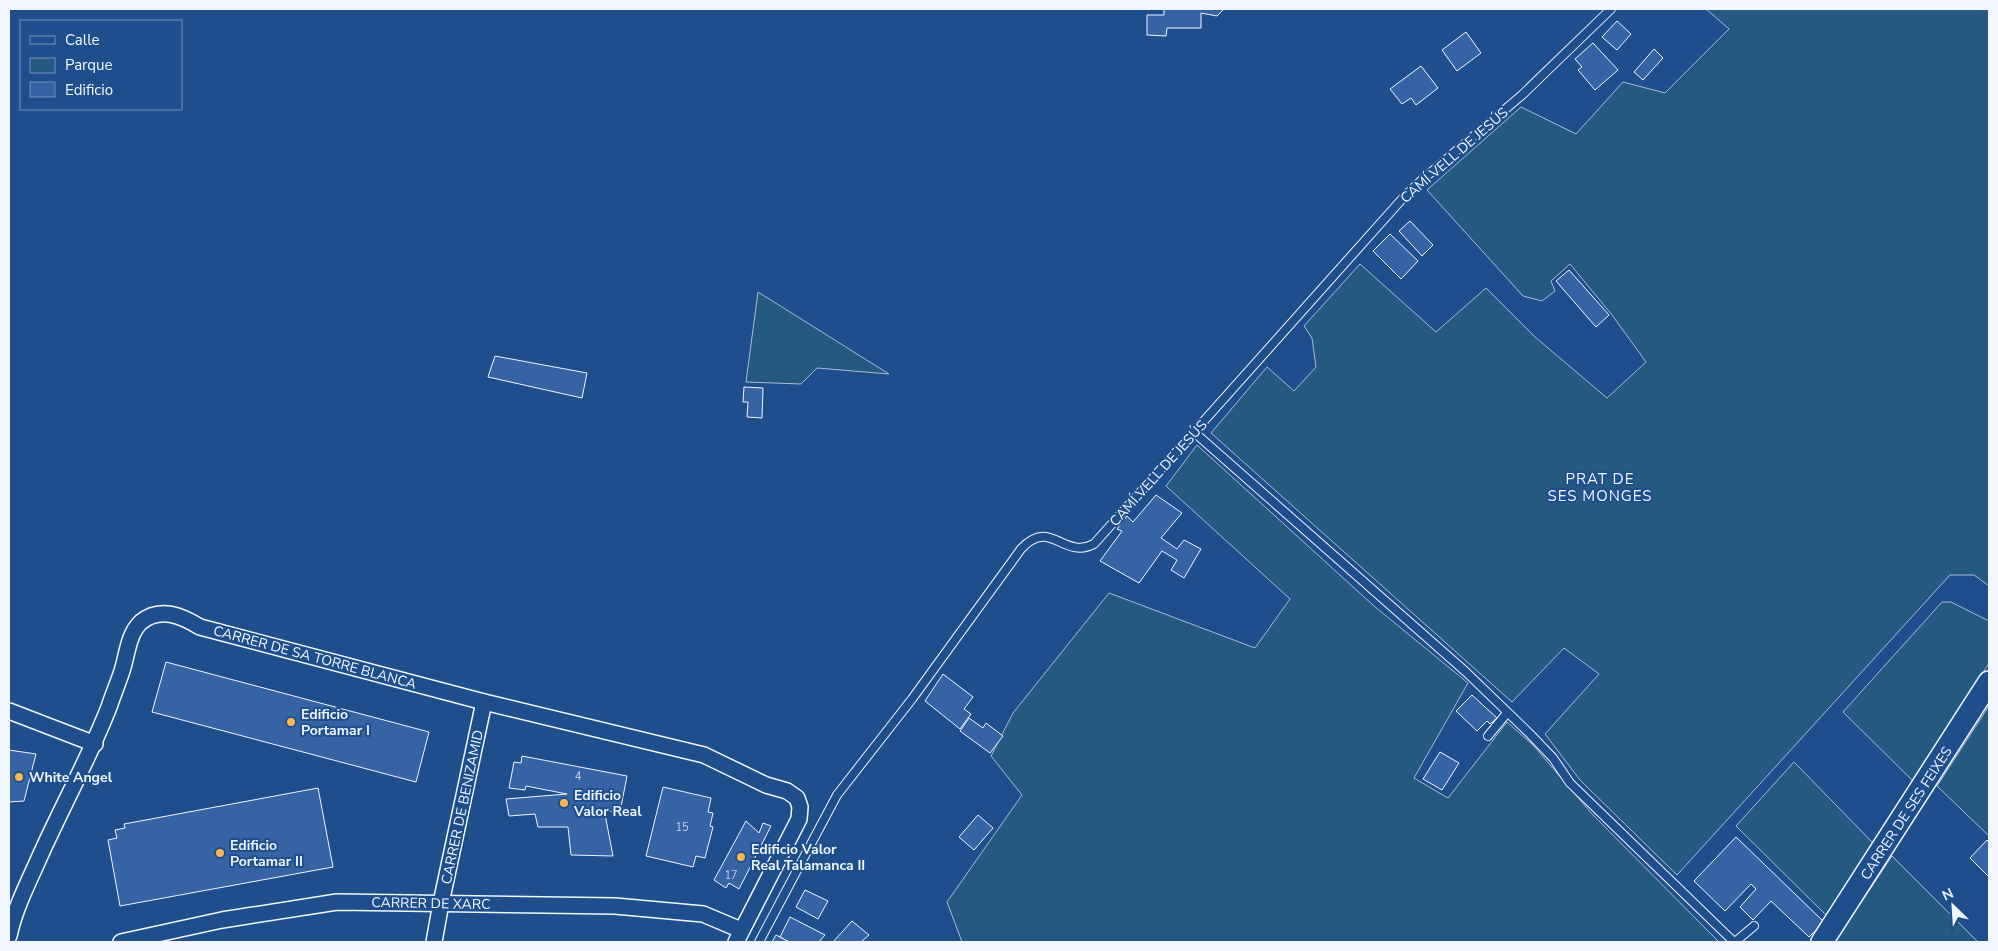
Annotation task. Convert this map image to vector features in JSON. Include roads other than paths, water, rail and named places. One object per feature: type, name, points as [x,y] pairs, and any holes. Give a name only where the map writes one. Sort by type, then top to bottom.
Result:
[{"type":"street","name":"CARRER DE SA TORRE BLANCA","points":[[9,936],[12,920],[44,845],[94,744],[122,670],[132,636],[140,623],[151,616],[163,613],[182,616],[200,627],[484,702],[704,755],[766,785],[787,791],[797,798],[800,807],[799,819],[739,936]]},
{"type":"street","name":"CARRER DE SES FEIXES","points":[[1822,942],[1989,682]]},
{"type":"street","name":"CARRER DE BENIZAMID","points":[[434,942],[484,702]]},
{"type":"street","points":[[9,711],[94,744]]},
{"type":"street","name":"CARRER DE XARC","points":[[121,942],[222,920],[337,902],[615,906],[703,914],[739,936]]},
{"type":"lane","name":"CAMÍ VELL DE JESÚS","points":[[759,942],[837,795],[912,699],[1021,550],[1032,539],[1039,537],[1051,538],[1078,549],[1094,544],[1403,198],[1522,95],[1611,9]]},
{"type":"lane","points":[[1195,432],[1466,672],[1530,734],[1547,752],[1570,782],[1735,942],[1754,926]]},
{"type":"lane","points":[[1488,736],[1507,713]]},
{"type":"place","name":"Edificio Portamar I","points":[[291,722]]},
{"type":"place","name":"White Angel","points":[[19,777]]},
{"type":"place","name":"Edificio Valor Real","points":[[564,803]]},
{"type":"place","name":"Edificio Portamar II","points":[[220,853]]},
{"type":"place","name":"Edificio Valor Real Talamanca II","points":[[741,857]]},
{"type":"district","name":"PRAT DE SES MONGES","points":[[1600,488]]}]
